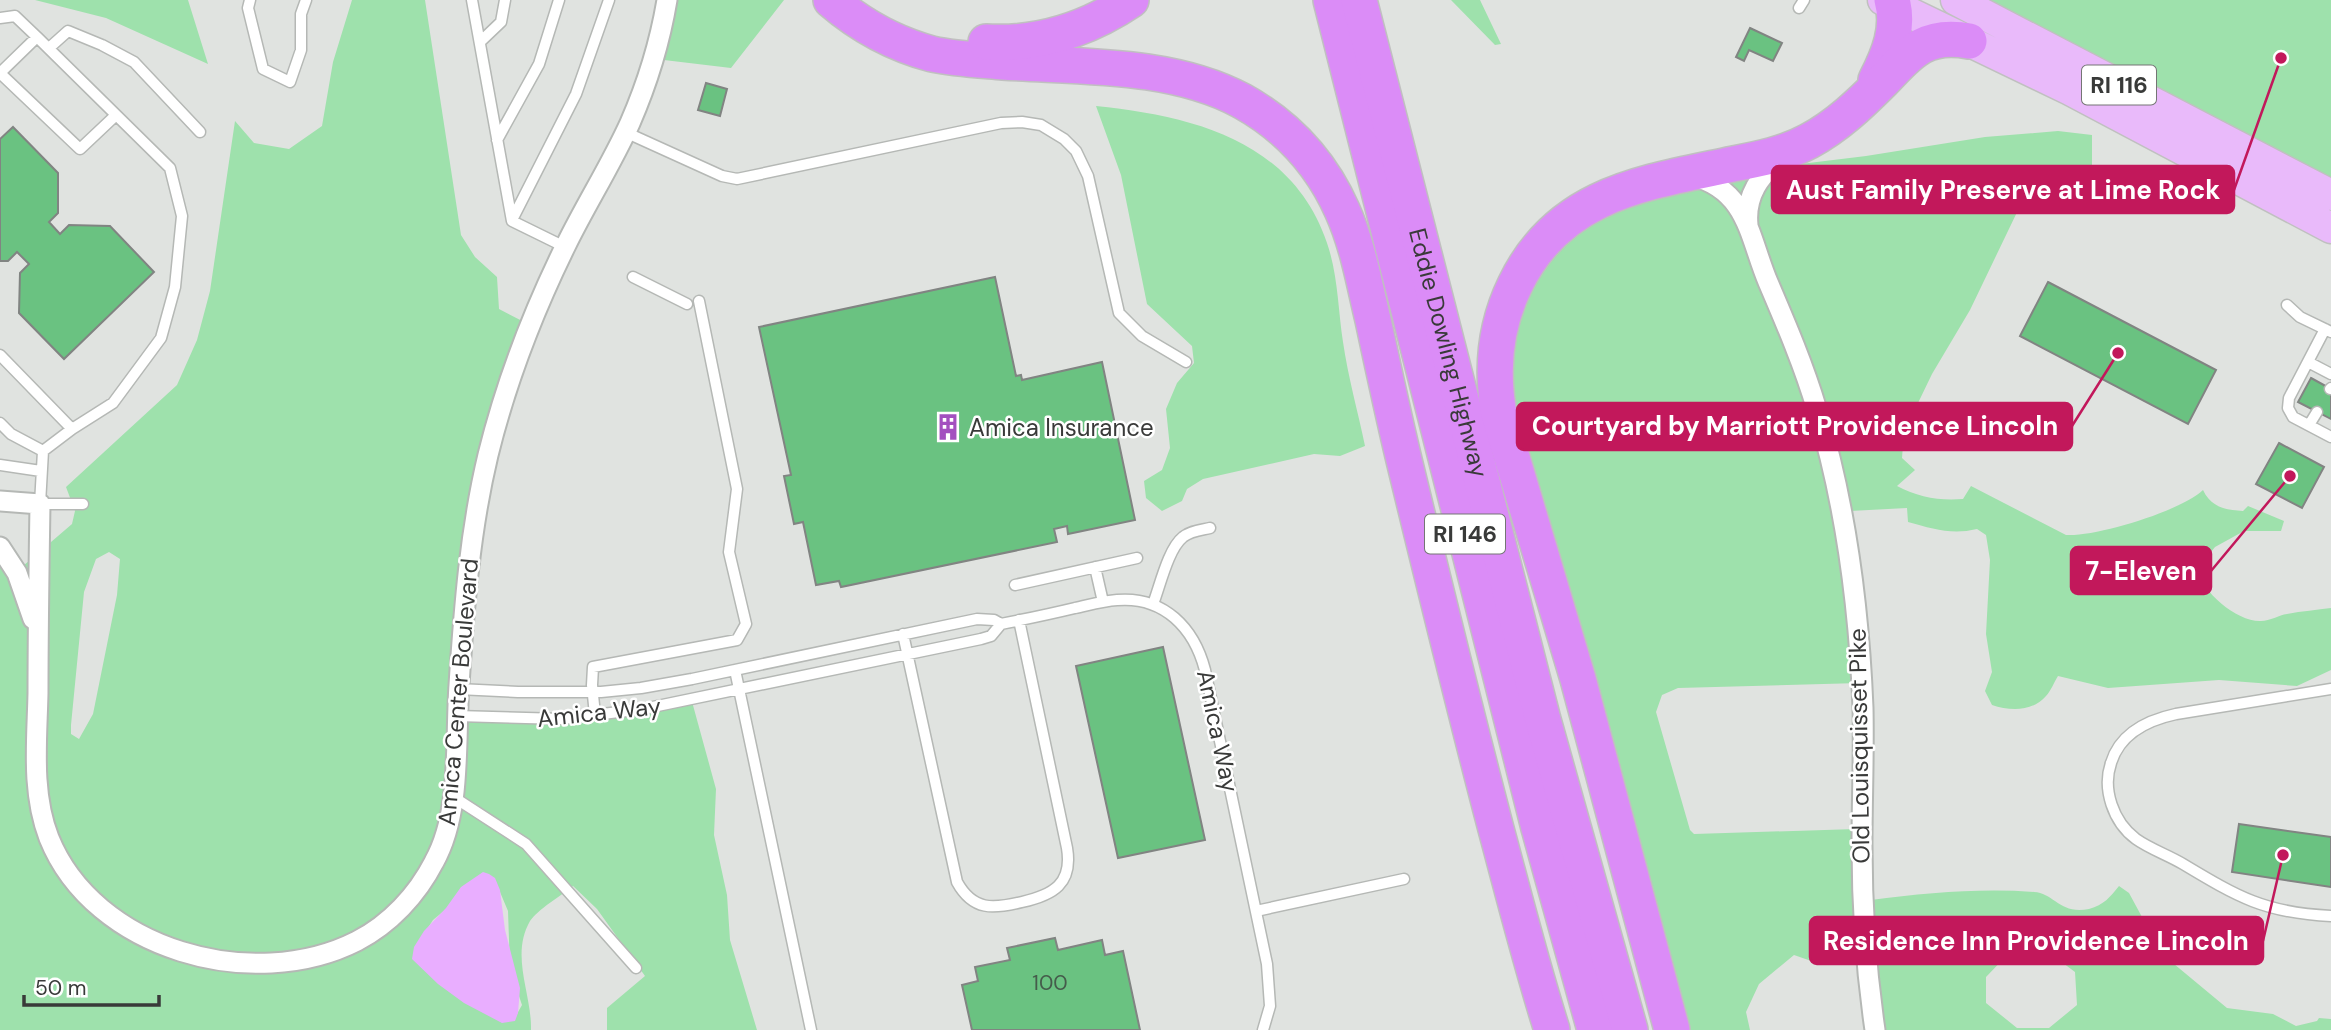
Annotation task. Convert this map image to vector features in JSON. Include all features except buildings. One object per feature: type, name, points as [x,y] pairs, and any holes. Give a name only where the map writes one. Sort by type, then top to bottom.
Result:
[{"type":"highway","points":[[831,0],[875,30],[933,54],[1146,72],[1201,83],[1268,117],[1297,143],[1322,174],[1342,210],[1357,252],[1453,662],[1552,1030]]},
{"type":"highway","points":[[864,0],[920,30],[957,39],[1002,43],[1047,37],[1072,30],[1095,22],[1131,0]]},
{"type":"highway","name":"Eddie Dowling Highway","points":[[1332,0],[1542,840],[1595,1030]]},
{"type":"highway","name":"Eddie Dowling Highway","points":[[1359,0],[1550,746],[1630,1030]]},
{"type":"highway","points":[[1863,101],[1891,44],[1895,25],[1889,2]]},
{"type":"highway","points":[[1341,36],[1343,77],[1357,162],[1518,861],[1562,1030]]},
{"type":"highway","points":[[1670,1030],[1575,668],[1499,414],[1494,380],[1496,345],[1504,310],[1518,279],[1541,246],[1570,218],[1602,198],[1636,185],[1766,158],[1795,148],[1835,125],[1922,46],[1950,39],[1969,41]]},
{"type":"highway","points":[[1437,310],[1470,391],[1542,629],[1670,1030]]},
{"type":"main road","name":"RI 116","points":[[1956,0],[2331,195]]},
{"type":"main road","name":"RI 116","points":[[1889,2],[2079,95],[2331,228]]},
{"type":"street","name":"Amica Center Boulevard","points":[[40,503],[37,788],[48,835],[67,872],[93,903],[116,922],[160,944],[213,959],[270,962],[327,953],[359,940],[390,918],[404,905],[426,876],[439,853],[448,828],[453,796],[458,689],[469,562],[488,456],[505,396],[526,336],[565,247],[625,132],[649,72],[667,0]]},
{"type":"street","points":[[1748,226],[1750,199],[1760,179],[1774,163],[1795,148]]},
{"type":"street","name":"Old Louisquisset Pike","points":[[1685,174],[1706,180],[1730,195],[1741,209],[1817,408],[1835,478],[1848,549],[1861,672],[1864,740],[1862,873],[1875,1030]]},
{"type":"street","points":[[0,500],[40,503]]},
{"type":"street","points":[[0,547],[22,584],[38,639]]},
{"type":"lane","points":[[248,3],[263,69],[290,82],[301,50],[301,14],[306,0]]},
{"type":"lane","points":[[472,0],[512,220]]},
{"type":"lane","points":[[480,42],[501,22],[505,0]]},
{"type":"lane","points":[[497,140],[539,64],[559,0]]},
{"type":"lane","points":[[512,220],[576,94],[609,0]]},
{"type":"lane","points":[[0,18],[15,16],[170,168],[182,216],[175,287],[161,338],[113,403],[72,429],[43,452],[40,503],[83,504]]},
{"type":"lane","points":[[49,48],[68,31],[134,62],[200,132]]},
{"type":"lane","points":[[37,37],[0,73],[80,149],[115,116]]},
{"type":"lane","points":[[625,132],[722,176],[737,179],[1001,123],[1041,125],[1070,144],[1085,168],[1119,313],[1142,336],[1186,362]]},
{"type":"lane","points":[[512,220],[565,247]]},
{"type":"lane","points":[[633,277],[687,304]]},
{"type":"lane","points":[[595,715],[593,667],[737,640],[746,624],[729,552],[737,489],[699,301]]},
{"type":"lane","points":[[2287,305],[2300,317],[2328,331],[2289,397],[2288,408],[2293,417],[2331,437]]},
{"type":"lane","points":[[0,355],[72,429]]},
{"type":"lane","points":[[2308,362],[2331,374]]},
{"type":"lane","points":[[2309,425],[2317,412]]},
{"type":"lane","points":[[0,423],[11,434],[43,452]]},
{"type":"lane","points":[[0,465],[41,471]]},
{"type":"lane","points":[[1153,604],[1180,540],[1190,533],[1210,528]]},
{"type":"lane","points":[[1015,585],[1138,558]]},
{"type":"lane","points":[[1095,567],[1103,602]]},
{"type":"lane","name":"Amica Way","points":[[458,689],[611,692],[735,670],[977,619],[986,618],[1001,624],[1103,602],[1131,600],[1153,604],[1181,622],[1202,657],[1270,981],[1270,1006],[1264,1030]]},
{"type":"lane","points":[[903,634],[957,882],[968,897],[985,906],[1004,906],[1044,896],[1058,887],[1067,872],[1069,856],[1019,620]]},
{"type":"lane","name":"Amica Way","points":[[457,716],[536,719],[595,715],[669,705],[981,639],[991,636],[1001,624]]},
{"type":"lane","points":[[735,670],[811,1030]]},
{"type":"lane","points":[[2331,689],[2176,714],[2150,721],[2129,734],[2116,752],[2109,769],[2108,788],[2112,807],[2121,823],[2133,837],[2144,844],[2253,902],[2291,913],[2331,916]]},
{"type":"lane","points":[[453,796],[526,844],[636,968]]},
{"type":"lane","points":[[1256,911],[1404,879]]},
{"type":"green space","points":[[35,0],[188,0],[208,64],[106,18]]},
{"type":"green space","points":[[352,0],[425,0],[461,235],[475,257],[497,277],[499,309],[530,325],[490,460],[462,711],[571,716],[691,698],[716,789],[714,835],[727,895],[730,940],[757,1030],[607,1030],[607,1008],[645,976],[597,909],[573,886],[533,917],[524,934],[523,975],[531,1030],[0,1030],[0,541],[23,566],[72,524],[75,511],[66,487],[177,385],[197,340],[210,291],[235,121],[254,143],[289,149],[322,126],[333,62]],"holes":[[[109,552],[120,559],[117,595],[93,714],[79,739],[71,734],[71,725],[84,592],[96,559]],[[480,881],[500,892],[508,911],[510,969],[522,1005],[513,1021],[415,948],[433,920]]]},
{"type":"green space","points":[[678,0],[784,0],[731,68],[664,60]]},
{"type":"green space","points":[[1451,0],[1480,0],[1501,44],[1495,45]]},
{"type":"green space","points":[[1977,0],[2331,0],[2331,188]]},
{"type":"green space","points":[[1096,106],[1168,117],[1202,127],[1234,140],[1264,157],[1290,180],[1311,208],[1331,255],[1345,355],[1365,446],[1340,456],[1314,454],[1203,479],[1187,489],[1182,501],[1162,511],[1146,498],[1144,481],[1162,470],[1170,448],[1166,409],[1177,383],[1194,363],[1192,346],[1147,304],[1121,175]]},
{"type":"green space","points":[[2058,131],[2092,135],[2092,168],[2068,171],[2051,186],[2041,203],[2027,200],[2020,206],[1970,310],[1932,374],[1904,432],[1902,458],[1915,470],[1897,486],[1937,499],[1963,499],[1971,486],[2066,535],[2097,532],[2138,521],[2177,506],[2203,490],[2210,500],[2219,506],[2243,511],[2248,506],[2284,521],[2281,531],[2244,531],[2215,547],[2197,569],[2213,596],[2232,611],[2252,620],[2264,621],[2287,614],[2331,608],[2331,670],[2297,686],[2219,680],[2108,688],[2058,676],[2048,694],[2034,705],[2013,709],[1992,705],[1985,691],[1992,672],[1986,634],[1990,560],[1986,535],[1977,529],[1951,531],[1908,522],[1907,508],[1850,511],[1860,683],[1678,688],[1662,695],[1656,712],[1690,830],[1694,834],[1856,829],[1871,900],[1953,892],[2014,891],[2041,893],[2064,907],[2079,910],[2099,905],[2119,886],[2129,893],[2162,954],[2227,1008],[2273,1014],[2296,1026],[2317,1021],[2319,1018],[2331,1019],[2331,1030],[1878,1030],[1867,950],[1825,955],[1817,963],[1794,955],[1759,984],[1746,1012],[1750,1030],[1673,1030],[1499,367],[1560,212],[1784,166],[1985,137]],"holes":[[[2043,948],[2075,972],[2077,1005],[2049,1028],[2017,1028],[1986,1003],[1986,977],[2011,951]]]},
{"type":"shaded area","points":[[483,872],[495,878],[500,890],[505,930],[520,988],[515,1021],[502,1023],[464,1003],[438,984],[412,959],[414,947],[424,931],[461,887]]},
{"type":"place","name":"Aust Family Preserve at Lime Rock","points":[[2281,58]]},
{"type":"place","name":"Courtyard by Marriott Providence Lincoln","points":[[2118,353]]},
{"type":"place","name":"Amica Insurance","points":[[948,427]]},
{"type":"place","name":"7-Eleven","points":[[2290,476]]},
{"type":"place","name":"Residence Inn Providence Lincoln","points":[[2283,855]]}]
